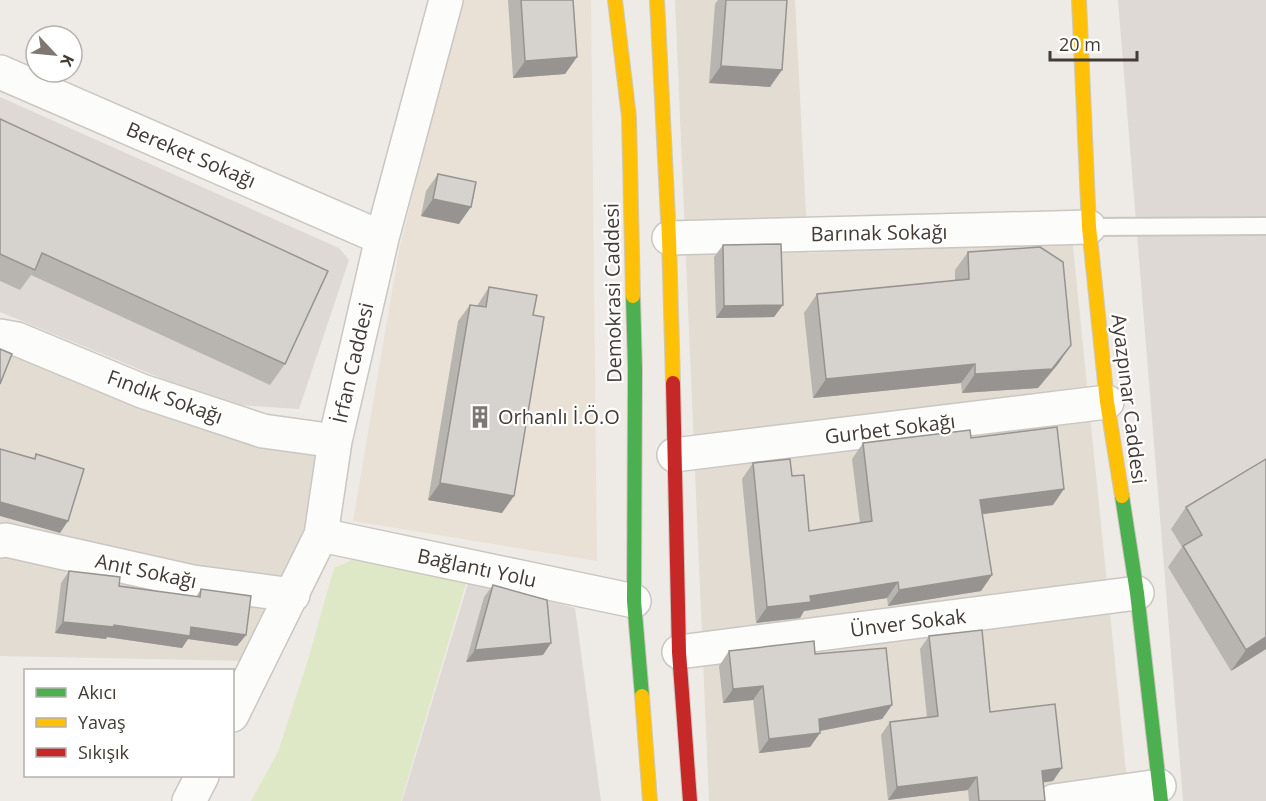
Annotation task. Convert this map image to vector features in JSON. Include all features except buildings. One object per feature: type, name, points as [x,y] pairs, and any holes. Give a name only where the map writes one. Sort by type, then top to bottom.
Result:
[{"type":"main road","name":"Demokrasi Caddesi","points":[[615,0],[629,117],[635,369],[634,601],[650,801]]},
{"type":"main road","points":[[657,0],[669,238],[679,652],[690,801]]},
{"type":"main road","name":"Ayazpınar Caddesi","points":[[1079,0],[1089,227],[1107,402],[1137,593],[1160,793]]},
{"type":"street","name":"İrfan Caddesi","points":[[234,711],[321,535],[335,441],[382,238],[446,0]]},
{"type":"street","name":"Bereket Sokağı","points":[[0,72],[382,238]]},
{"type":"street","name":"Barınak Sokağı","points":[[669,238],[1089,227]]},
{"type":"street","name":"Fındık Sokağı","points":[[0,336],[17,339],[142,391],[263,431],[335,441]]},
{"type":"street","name":"Gurbet Sokağı","points":[[674,455],[1107,402]]},
{"type":"street","name":"Bağlantı Yolu","points":[[321,535],[634,601]]},
{"type":"street","name":"Anıt Sokağı","points":[[0,541],[6,540],[193,582],[293,595]]},
{"type":"street","name":"Ünver Sokak","points":[[679,652],[1137,593]]},
{"type":"street","points":[[189,801],[201,777]]},
{"type":"street","points":[[1054,801],[1160,793]]},
{"type":"lane","points":[[1089,227],[1266,226]]},
{"type":"shaded area","points":[[461,0],[591,0],[597,561],[353,521],[399,250]]},
{"type":"shaded area","points":[[675,0],[795,0],[808,253],[1072,237],[1129,801],[709,801]]},
{"type":"shaded area","points":[[1118,0],[1266,0],[1266,801],[1183,801]]},
{"type":"shaded area","points":[[0,97],[339,248],[349,260],[299,409],[224,404],[0,312]]},
{"type":"shaded area","points":[[0,347],[320,453],[309,528],[248,661],[0,656]]},
{"type":"shaded area","points":[[469,580],[575,608],[601,801],[402,801]]},
{"type":"green space","points":[[354,559],[467,580],[401,801],[251,801],[278,752],[308,660],[334,568]]},
{"type":"traffic: fast","points":[[633,296],[634,601],[642,696]]},
{"type":"traffic: fast","points":[[1122,496],[1137,593],[1161,801]]},
{"type":"traffic: slow","points":[[615,0],[629,117],[633,296]]},
{"type":"traffic: slow","points":[[657,0],[669,238],[673,383]]},
{"type":"traffic: slow","points":[[1079,0],[1089,227],[1107,402],[1122,496]]},
{"type":"traffic: slow","points":[[642,696],[650,801]]},
{"type":"traffic: jam","points":[[673,383],[679,652],[690,801]]},
{"type":"place","name":"Orhanlı İ.Ö.O","points":[[480,417]]}]
